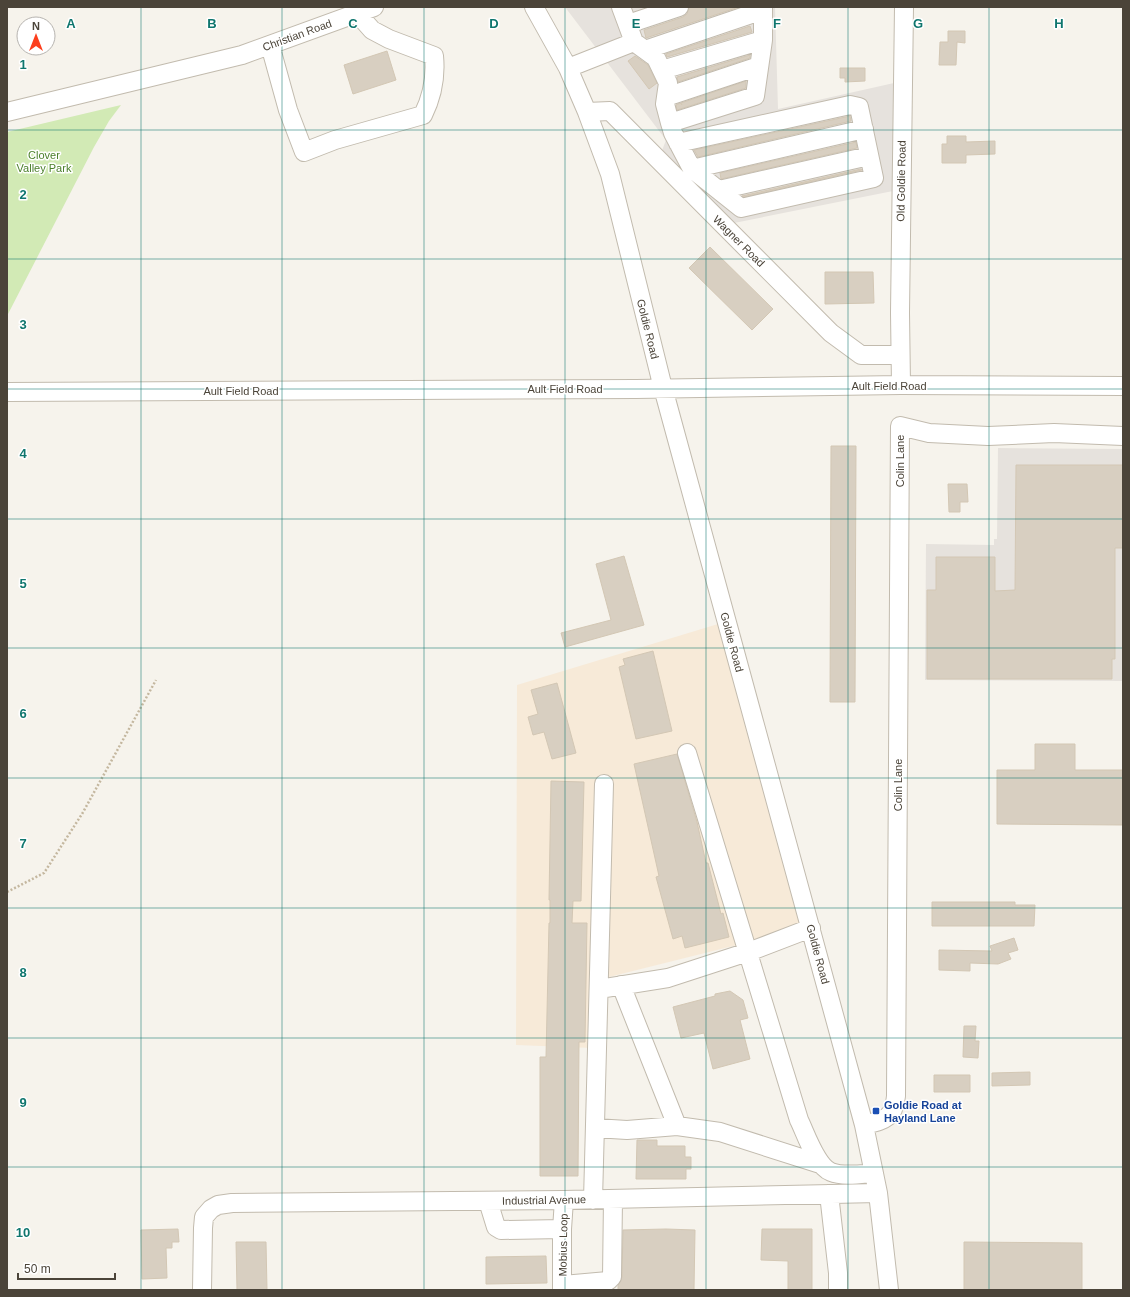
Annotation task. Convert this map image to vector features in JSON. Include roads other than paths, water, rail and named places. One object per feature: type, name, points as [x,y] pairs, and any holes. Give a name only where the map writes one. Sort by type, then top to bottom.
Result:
[{"type":"street","name":"Goldie Road","points":[[534,7],[568,68],[587,112],[610,174],[663,388],[864,1124],[878,1193],[889,1290]]},
{"type":"street","points":[[621,7],[640,46],[656,58],[668,82],[665,104],[670,123],[673,133],[678,143],[692,170],[719,190],[869,156],[860,107],[850,105],[678,143]]},
{"type":"street","points":[[628,24],[679,7]]},
{"type":"street","name":"Old Goldie Road","points":[[900,355],[904,7]]},
{"type":"street","points":[[568,68],[763,8],[763,40],[755,96],[670,123]]},
{"type":"street","points":[[270,45],[288,110],[304,152],[335,140],[423,115],[429,103],[435,70],[434,56],[389,39],[372,30],[365,10]]},
{"type":"street","name":"Christian Road","points":[[7,112],[242,55],[365,10]]},
{"type":"street","points":[[662,70],[763,40]]},
{"type":"street","points":[[666,97],[759,66]]},
{"type":"street","name":"Wagner Road","points":[[587,112],[610,111],[831,333],[861,355],[900,355]]},
{"type":"street","points":[[692,170],[864,129]]},
{"type":"street","points":[[900,355],[901,385]]},
{"type":"street","name":"Ault Field Road","points":[[7,392],[901,385],[1123,386]]},
{"type":"street","name":"Colin Lane","points":[[864,1124],[882,1120],[893,1112],[896,1096],[900,426],[929,433],[988,436],[1054,433],[1123,436]]},
{"type":"street","points":[[687,753],[799,1120],[820,1164]]},
{"type":"street","points":[[593,1200],[604,784]]},
{"type":"street","points":[[599,989],[668,978],[748,952],[810,928]]},
{"type":"street","points":[[621,985],[677,1126]]},
{"type":"street","points":[[595,1128],[627,1130],[677,1126],[720,1132],[820,1164],[831,1172],[845,1174],[874,1173]]},
{"type":"street","name":"Industrial Avenue","points":[[202,1290],[204,1217],[211,1209],[218,1205],[232,1203],[593,1200],[878,1193]]},
{"type":"street","points":[[829,1194],[838,1273],[838,1290]]},
{"type":"street","points":[[563,1287],[608,1280],[612,1277],[613,1199]]},
{"type":"street","name":"Mobius Loop","points":[[563,1287],[562,1229],[564,1200]]},
{"type":"street","points":[[488,1201],[496,1227],[501,1230],[562,1229]]},
{"type":"place","name":"Goldie Road at Hayland Lane","points":[[876,1111]]},
{"type":"park label","name":"Clover Valley Park","points":[[44,161]]}]
